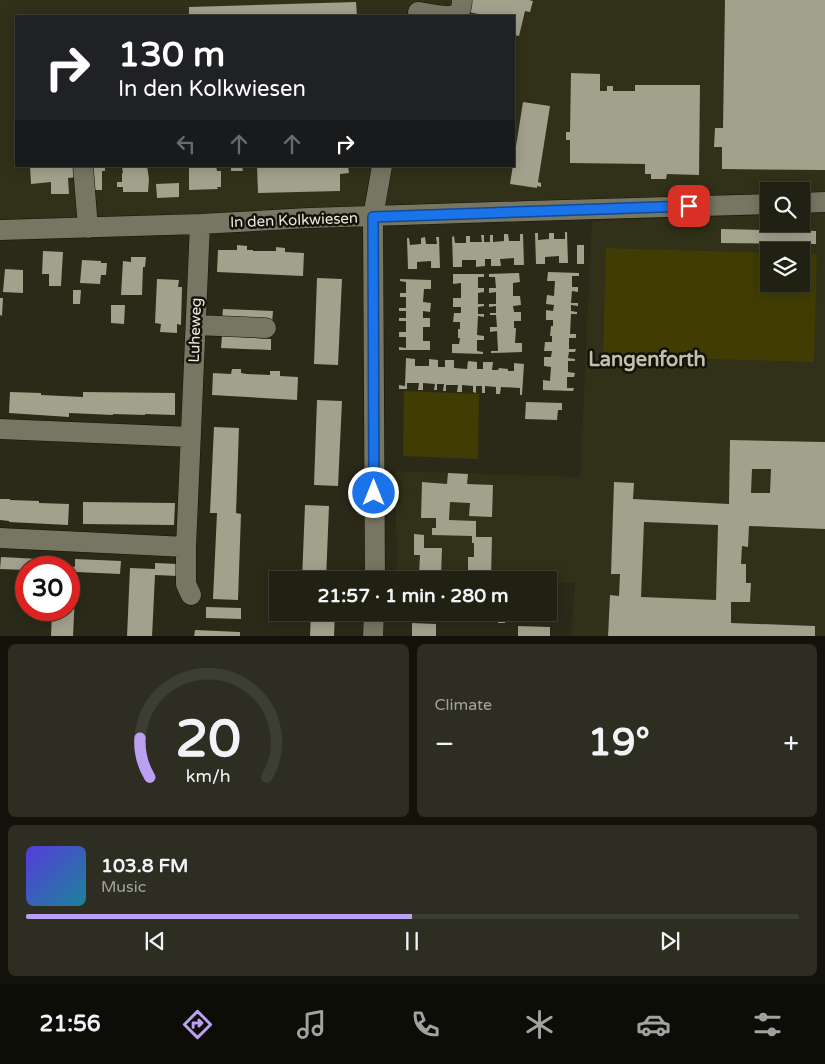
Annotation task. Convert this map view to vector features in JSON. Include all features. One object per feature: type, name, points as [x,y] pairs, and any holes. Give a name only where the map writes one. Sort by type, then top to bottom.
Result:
[{"type":"street","points":[[445,15],[457,13],[460,10],[462,0]]},
{"type":"street","points":[[419,9],[436,15]]},
{"type":"street","points":[[83,167],[88,228]]},
{"type":"street","points":[[375,571],[373,217],[382,167]]},
{"type":"street","points":[[810,203],[825,202]]},
{"type":"street","name":"In den Kolkwiesen","points":[[0,230],[200,224],[309,218],[760,204]]},
{"type":"street","name":"Luheweg","points":[[191,595],[186,584],[186,547],[200,224]]},
{"type":"street","points":[[196,325],[266,328]]},
{"type":"street","points":[[0,429],[191,437]]},
{"type":"street","points":[[0,538],[186,547]]},
{"type":"street","points":[[373,636],[374,621]]},
{"type":"shaded area","points":[[0,0],[825,0],[825,202],[810,203],[810,182],[760,182],[760,204],[0,230]]},
{"type":"shaded area","points":[[825,213],[825,636],[571,636],[575,583],[557,582],[557,571],[397,571],[395,471],[580,477],[592,221],[760,215],[760,232],[810,232],[810,214]]},
{"type":"shaded area","points":[[606,248],[760,253],[760,292],[810,292],[810,254],[817,254],[814,362],[603,356]]},
{"type":"shaded area","points":[[404,391],[479,394],[478,459],[403,456]]},
{"type":"building","points":[[472,0],[533,1],[530,12],[525,11],[519,36],[515,35],[515,15],[483,15],[469,12]]},
{"type":"building","points":[[725,0],[825,0],[825,170],[722,169],[722,147],[714,147],[715,128],[723,128]]},
{"type":"building","points":[[356,2],[357,15],[189,15],[189,7]]},
{"type":"building","points":[[571,73],[600,74],[600,91],[607,91],[607,86],[613,86],[613,91],[635,91],[635,85],[700,85],[699,175],[667,174],[666,179],[651,179],[651,174],[645,174],[645,164],[570,163],[570,140],[566,140],[566,132],[570,132]]},
{"type":"building","points":[[523,102],[550,106],[538,182],[541,183],[541,187],[510,184],[513,167],[515,167],[515,152]]},
{"type":"building","points":[[30,167],[79,167],[79,177],[68,178],[69,194],[51,194],[51,182],[31,184]]},
{"type":"building","points":[[88,167],[105,167],[105,171],[102,171],[102,190],[88,190]]},
{"type":"building","points":[[122,167],[147,167],[148,192],[123,192],[123,187],[117,187],[117,182],[122,182]]},
{"type":"building","points":[[189,167],[216,167],[217,171],[221,171],[221,187],[217,187],[218,189],[189,190]]},
{"type":"building","points":[[231,167],[242,167],[243,171],[231,171]]},
{"type":"building","points":[[257,167],[348,167],[349,173],[340,174],[340,191],[258,193]]},
{"type":"building","points":[[179,183],[179,197],[157,198],[156,184]]},
{"type":"building","points":[[721,229],[760,230],[760,232],[816,231],[816,244],[810,244],[810,242],[721,243]]},
{"type":"building","points":[[565,232],[567,232],[568,263],[559,263],[559,256],[545,257],[545,264],[536,264],[535,233],[538,233],[538,240],[549,239],[549,233],[554,233],[554,239],[565,239]]},
{"type":"building","points":[[504,234],[508,234],[509,241],[520,241],[520,234],[523,234],[524,265],[514,265],[514,258],[500,259],[501,266],[491,266],[491,259],[485,259],[485,266],[476,267],[476,260],[462,260],[462,267],[453,267],[452,237],[454,236],[455,243],[466,243],[466,236],[470,236],[470,242],[482,242],[481,235],[484,235],[484,242],[490,242],[490,235],[493,235],[493,242],[504,241]]},
{"type":"building","points":[[425,237],[426,244],[437,244],[436,237],[439,237],[440,268],[431,268],[431,261],[417,262],[417,269],[408,269],[407,238],[409,238],[410,245],[421,244],[421,238]]},
{"type":"building","points":[[237,245],[247,246],[247,250],[253,251],[276,251],[276,247],[285,248],[285,252],[304,253],[303,276],[217,272],[218,250],[237,250]]},
{"type":"building","points":[[577,245],[584,245],[584,264],[577,264]]},
{"type":"building","points":[[43,251],[63,252],[61,286],[49,286],[49,274],[42,274]]},
{"type":"building","points":[[131,257],[146,257],[145,267],[143,267],[142,295],[121,295],[123,261],[131,262]]},
{"type":"building","points":[[82,260],[107,263],[106,275],[101,275],[100,284],[80,283]]},
{"type":"building","points":[[5,269],[23,270],[23,293],[3,292]]},
{"type":"building","points":[[548,272],[579,273],[579,276],[572,276],[572,287],[578,287],[578,292],[572,291],[571,303],[578,303],[578,306],[571,305],[571,311],[577,312],[577,314],[571,314],[570,334],[576,334],[576,338],[569,338],[569,349],[576,349],[575,352],[569,352],[568,358],[575,359],[575,361],[568,361],[568,372],[575,373],[574,377],[567,377],[567,388],[574,388],[573,391],[543,390],[543,380],[550,381],[551,367],[544,366],[544,357],[551,357],[552,351],[544,351],[545,342],[552,342],[552,336],[550,336],[551,326],[553,326],[553,320],[546,320],[546,310],[553,311],[554,305],[546,304],[547,295],[554,296],[555,281],[547,281]]},
{"type":"building","points":[[519,273],[520,282],[513,283],[513,296],[520,296],[521,305],[513,306],[514,312],[521,312],[521,321],[514,321],[514,328],[516,328],[515,343],[522,343],[522,352],[491,353],[491,351],[498,351],[497,331],[490,332],[490,327],[497,327],[496,315],[490,315],[490,313],[496,313],[496,306],[489,307],[489,304],[496,304],[496,292],[489,293],[489,288],[496,288],[495,277],[489,277],[489,274]]},
{"type":"building","points":[[453,274],[484,274],[484,277],[478,277],[478,288],[484,288],[484,292],[478,293],[478,304],[484,304],[484,306],[478,307],[478,314],[484,314],[484,317],[478,316],[477,335],[484,336],[484,340],[477,340],[477,351],[483,352],[483,354],[452,353],[452,344],[459,344],[460,338],[458,338],[458,329],[460,329],[460,322],[453,322],[454,313],[461,313],[461,307],[453,307],[453,298],[461,298],[461,283],[453,284]]},
{"type":"building","points":[[317,278],[342,279],[338,365],[314,364]]},
{"type":"building","points":[[157,279],[179,280],[178,287],[182,287],[181,325],[177,324],[177,333],[160,332],[161,324],[155,323]]},
{"type":"building","points":[[400,279],[431,280],[431,289],[424,289],[423,302],[431,303],[430,312],[423,311],[423,318],[430,318],[430,327],[423,327],[423,341],[430,341],[430,350],[399,350],[399,347],[406,348],[406,337],[399,337],[399,332],[406,332],[406,321],[399,321],[399,318],[406,318],[406,311],[399,311],[399,308],[406,308],[406,297],[400,297],[400,293],[406,293],[406,282],[400,281]]},
{"type":"building","points":[[73,290],[81,290],[80,304],[73,304]]},
{"type":"building","points":[[0,298],[3,298],[2,316],[0,315]]},
{"type":"building","points":[[111,305],[125,305],[124,324],[111,323]]},
{"type":"building","points":[[223,309],[273,311],[272,323],[222,320]]},
{"type":"building","points":[[222,336],[271,339],[271,350],[221,348]]},
{"type":"building","points":[[406,358],[415,359],[415,366],[429,366],[429,359],[438,360],[438,367],[445,367],[445,360],[454,360],[454,368],[467,369],[468,361],[477,362],[477,369],[483,369],[483,362],[493,362],[492,370],[498,370],[499,368],[508,369],[508,371],[514,371],[514,363],[524,364],[522,395],[520,395],[520,388],[501,387],[500,394],[496,394],[496,387],[485,386],[485,393],[482,393],[482,386],[476,386],[476,393],[473,392],[473,386],[462,385],[462,392],[457,392],[458,385],[446,385],[446,391],[443,391],[444,384],[437,384],[437,390],[434,390],[435,384],[423,383],[423,390],[418,390],[419,383],[407,383],[407,389],[399,389],[399,385],[405,386]]},
{"type":"building","points":[[232,369],[241,369],[241,373],[247,374],[270,375],[270,371],[280,371],[280,376],[298,377],[297,400],[212,395],[213,373],[231,374]]},
{"type":"building","points":[[10,392],[83,397],[83,392],[175,393],[175,415],[69,413],[69,417],[9,413]]},
{"type":"building","points":[[317,400],[342,401],[338,486],[314,485]]},
{"type":"building","points":[[526,402],[562,403],[562,410],[558,410],[557,420],[525,419]]},
{"type":"building","points":[[214,427],[239,428],[236,513],[241,514],[238,600],[213,599],[217,513],[210,513]]},
{"type":"building","points":[[730,440],[825,442],[825,529],[749,526],[748,547],[742,546],[741,564],[746,564],[746,583],[751,583],[750,602],[731,602],[731,623],[815,626],[815,636],[608,636],[610,595],[619,596],[620,574],[611,574],[614,482],[634,483],[633,499],[729,504]],"holes":[[[752,469],[771,469],[770,493],[751,493]],[[644,522],[718,525],[716,600],[641,597]]]},
{"type":"building","points":[[448,473],[468,474],[467,484],[493,485],[492,517],[469,516],[470,503],[450,502],[449,520],[476,521],[476,537],[492,537],[491,571],[468,571],[468,557],[474,557],[472,536],[432,535],[432,528],[436,528],[436,518],[421,518],[422,482],[447,484]]},
{"type":"building","points":[[0,499],[69,504],[68,525],[0,520]]},
{"type":"building","points":[[83,502],[175,503],[174,525],[83,524]]},
{"type":"building","points":[[305,505],[329,506],[326,571],[302,571]]},
{"type":"building","points":[[414,534],[424,535],[424,548],[442,548],[441,571],[419,571],[420,555],[414,555]]},
{"type":"building","points":[[1,557],[15,558],[15,570],[0,569]]},
{"type":"building","points":[[80,559],[121,561],[120,574],[80,572]]},
{"type":"building","points":[[155,563],[178,564],[178,576],[155,575],[152,636],[127,636],[130,568],[155,569]]},
{"type":"building","points":[[206,607],[241,608],[241,619],[206,618]]},
{"type":"building","points":[[52,621],[74,621],[73,636],[51,636]]},
{"type":"building","points":[[311,621],[335,621],[334,636],[310,636]]},
{"type":"building","points":[[412,623],[436,624],[436,636],[412,636]]},
{"type":"building","points":[[518,626],[550,627],[550,636],[518,636]]},
{"type":"building","points":[[195,630],[240,632],[240,636],[194,636]]},
{"type":"district","name":"Langenforth","points":[[647,359]]},
{"type":"route","points":[[374,493],[373,217],[689,206]]}]
